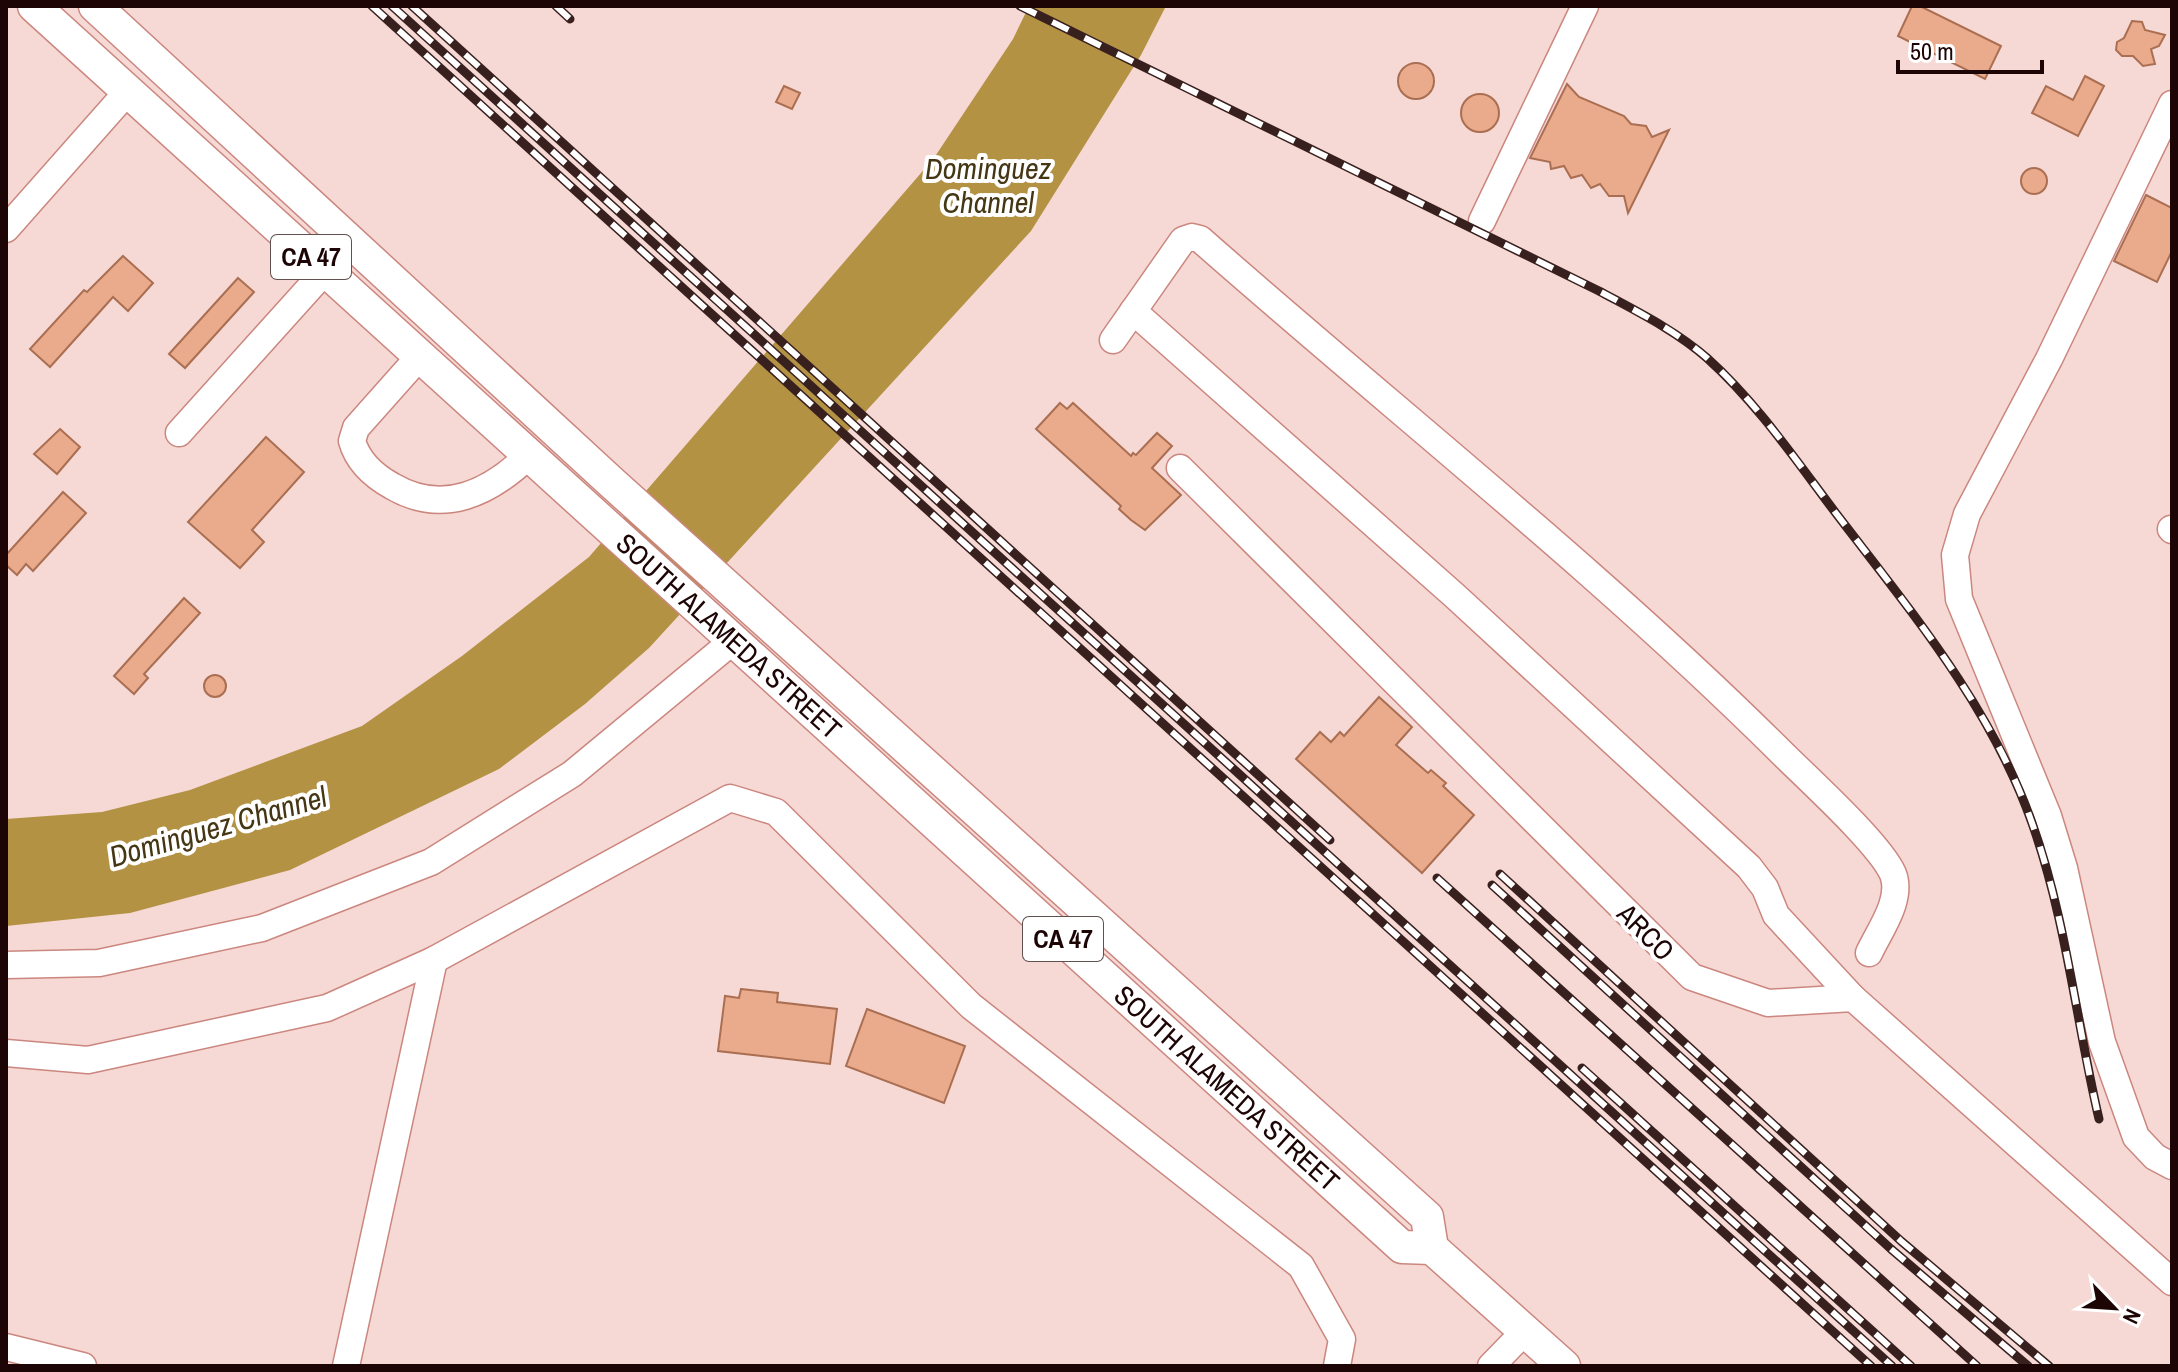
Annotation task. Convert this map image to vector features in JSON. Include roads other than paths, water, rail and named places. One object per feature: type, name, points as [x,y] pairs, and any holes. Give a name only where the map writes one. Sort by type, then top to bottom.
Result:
[{"type":"main road","name":"SOUTH ALAMEDA STREET","points":[[34,6],[1402,1247],[1432,1248],[1427,1217],[610,481],[95,6]]},
{"type":"main road","points":[[1432,1248],[1564,1366]]},
{"type":"lane","points":[[1482,221],[1585,6]]},
{"type":"lane","points":[[6,229],[128,91]]},
{"type":"lane","points":[[2172,104],[2033,390],[1967,514],[1955,555],[1959,599],[2048,816],[2064,868],[2106,1056],[2136,1137],[2155,1157],[2172,1166]]},
{"type":"lane","points":[[1113,340],[1183,240],[1192,237],[1200,239],[1523,515],[1698,672],[1845,816],[1886,864],[1896,890],[1869,953]]},
{"type":"lane","points":[[179,433],[351,242]]},
{"type":"lane","points":[[1133,311],[1455,596],[1749,867],[1765,888],[1776,915],[1853,998],[2172,1282]]},
{"type":"lane","points":[[420,356],[356,428],[352,441],[362,463],[406,495],[441,502],[457,500],[498,483],[529,455]]},
{"type":"lane","name":"ARCO","points":[[1180,468],[1692,977],[1768,1003],[1853,998]]},
{"type":"lane","points":[[6,965],[99,963],[262,928],[431,862],[572,774],[729,636]]},
{"type":"lane","points":[[6,1053],[88,1060],[327,1008],[434,960],[730,798],[776,812],[971,1006],[1301,1266],[1342,1339],[1337,1366]]},
{"type":"lane","points":[[346,1366],[434,960]]},
{"type":"lane","points":[[1491,1366],[1525,1331]]},
{"type":"lane","points":[[6,1347],[83,1366]]},
{"type":"water","name":"Dominguez Channel","points":[[1029,6],[1166,6],[1141,55],[1031,231],[649,648],[585,704],[499,769],[290,870],[130,913],[6,926],[6,819],[102,812],[190,790],[362,726],[462,656],[589,557],[934,158],[1013,39]]},
{"type":"railway","points":[[372,6],[1871,1366]]},
{"type":"railway","points":[[392,6],[1892,1366]]},
{"type":"railway","points":[[412,6],[1330,840]]},
{"type":"railway","points":[[556,6],[570,19]]},
{"type":"railway","points":[[1020,6],[1599,291],[1682,339],[1725,375],[1775,432],[1919,622],[1971,699],[2015,780],[2032,823],[2054,896],[2099,1119]]},
{"type":"railway","points":[[1500,874],[1901,1241],[2049,1366]]},
{"type":"railway","points":[[1437,878],[1977,1366]]},
{"type":"railway","points":[[1492,885],[1891,1249],[2028,1366]]},
{"type":"railway","points":[[1582,1068],[1911,1366]]}]
